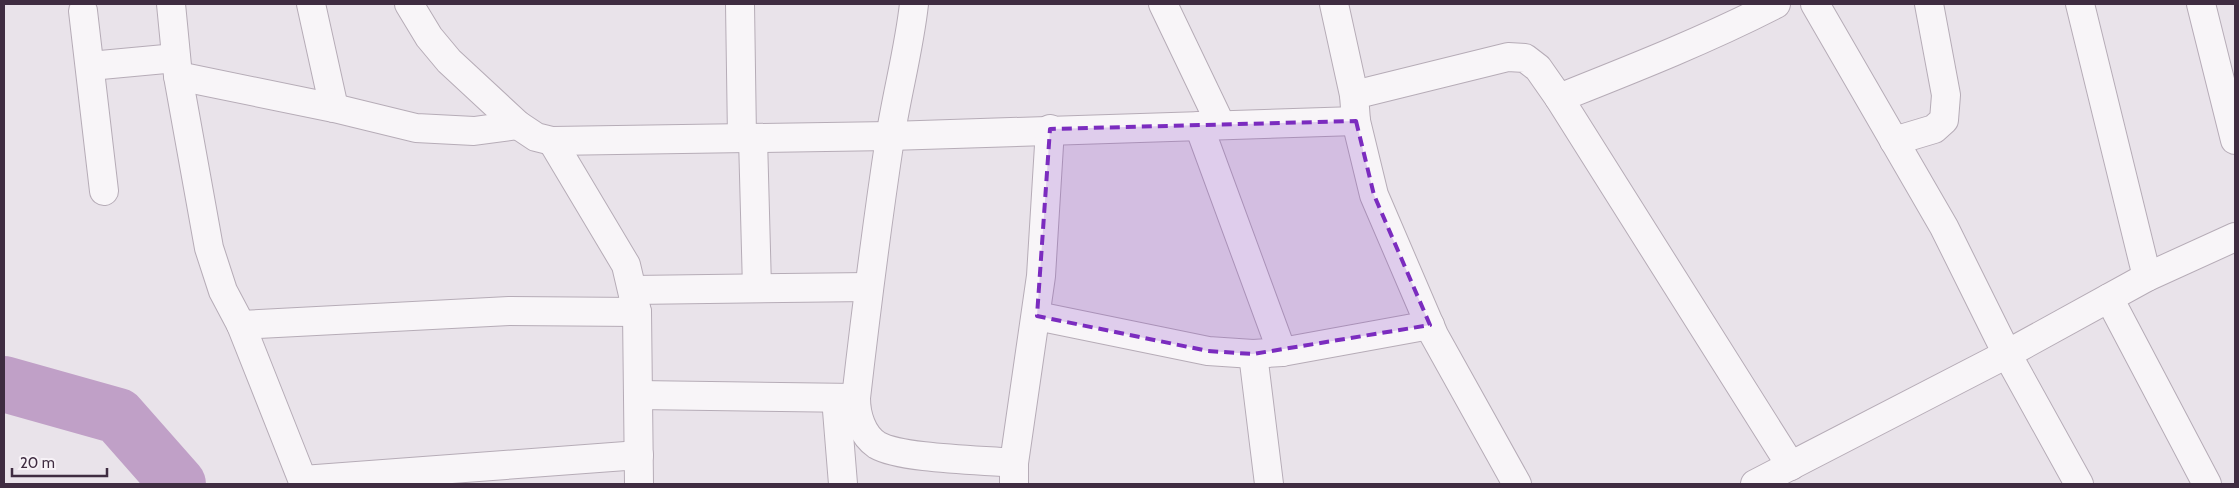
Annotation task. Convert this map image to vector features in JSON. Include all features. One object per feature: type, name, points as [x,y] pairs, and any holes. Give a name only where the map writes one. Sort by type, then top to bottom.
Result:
[{"type":"street","points":[[171,4],[177,67],[209,248],[223,291],[241,326],[304,482],[639,455]]},
{"type":"street","points":[[311,4],[334,108]]},
{"type":"street","points":[[409,4],[429,37],[450,61],[518,125],[536,137],[552,141],[890,136],[1050,129],[1210,126],[1355,108],[1508,57],[1525,58],[1538,68],[1559,98],[1790,466]]},
{"type":"street","points":[[740,4],[757,288]]},
{"type":"street","points":[[843,484],[846,398],[869,287],[890,136],[910,40],[914,4]]},
{"type":"street","points":[[1163,4],[1210,126],[1282,352]]},
{"type":"street","points":[[1334,4],[1374,195],[1430,325],[1518,484]]},
{"type":"street","points":[[1559,98],[1638,67],[1738,23],[1776,4]]},
{"type":"street","points":[[1815,4],[1944,227],[2071,481]]},
{"type":"street","points":[[1894,142],[1934,129],[1944,120],[1946,95],[1928,4]]},
{"type":"street","points":[[2080,4],[2147,277]]},
{"type":"street","points":[[2200,4],[2235,140]]},
{"type":"street","points":[[83,11],[104,191]]},
{"type":"street","points":[[90,66],[177,67],[334,108],[425,129],[474,131],[518,125]]},
{"type":"street","points":[[846,398],[856,412],[864,431],[877,445],[902,454],[1014,474],[1042,276],[1050,129]]},
{"type":"street","points":[[552,141],[626,265],[635,301],[639,484]]},
{"type":"street","points":[[1759,483],[2007,354],[2147,277],[2235,236]]},
{"type":"street","points":[[241,326],[509,311],[635,301],[757,288],[869,287]]},
{"type":"street","points":[[2109,298],[2207,484]]},
{"type":"street","points":[[1037,316],[1208,351],[1253,354],[1282,352],[1430,325]]},
{"type":"street","points":[[1253,354],[1269,484]]},
{"type":"street","points":[[638,395],[846,398]]},
{"type":"highlighted area","points":[[1356,121],[1374,195],[1430,325],[1253,354],[1208,351],[1037,316],[1050,129]]},
{"type":"waterway","points":[[4,384],[118,416],[178,484]]}]
